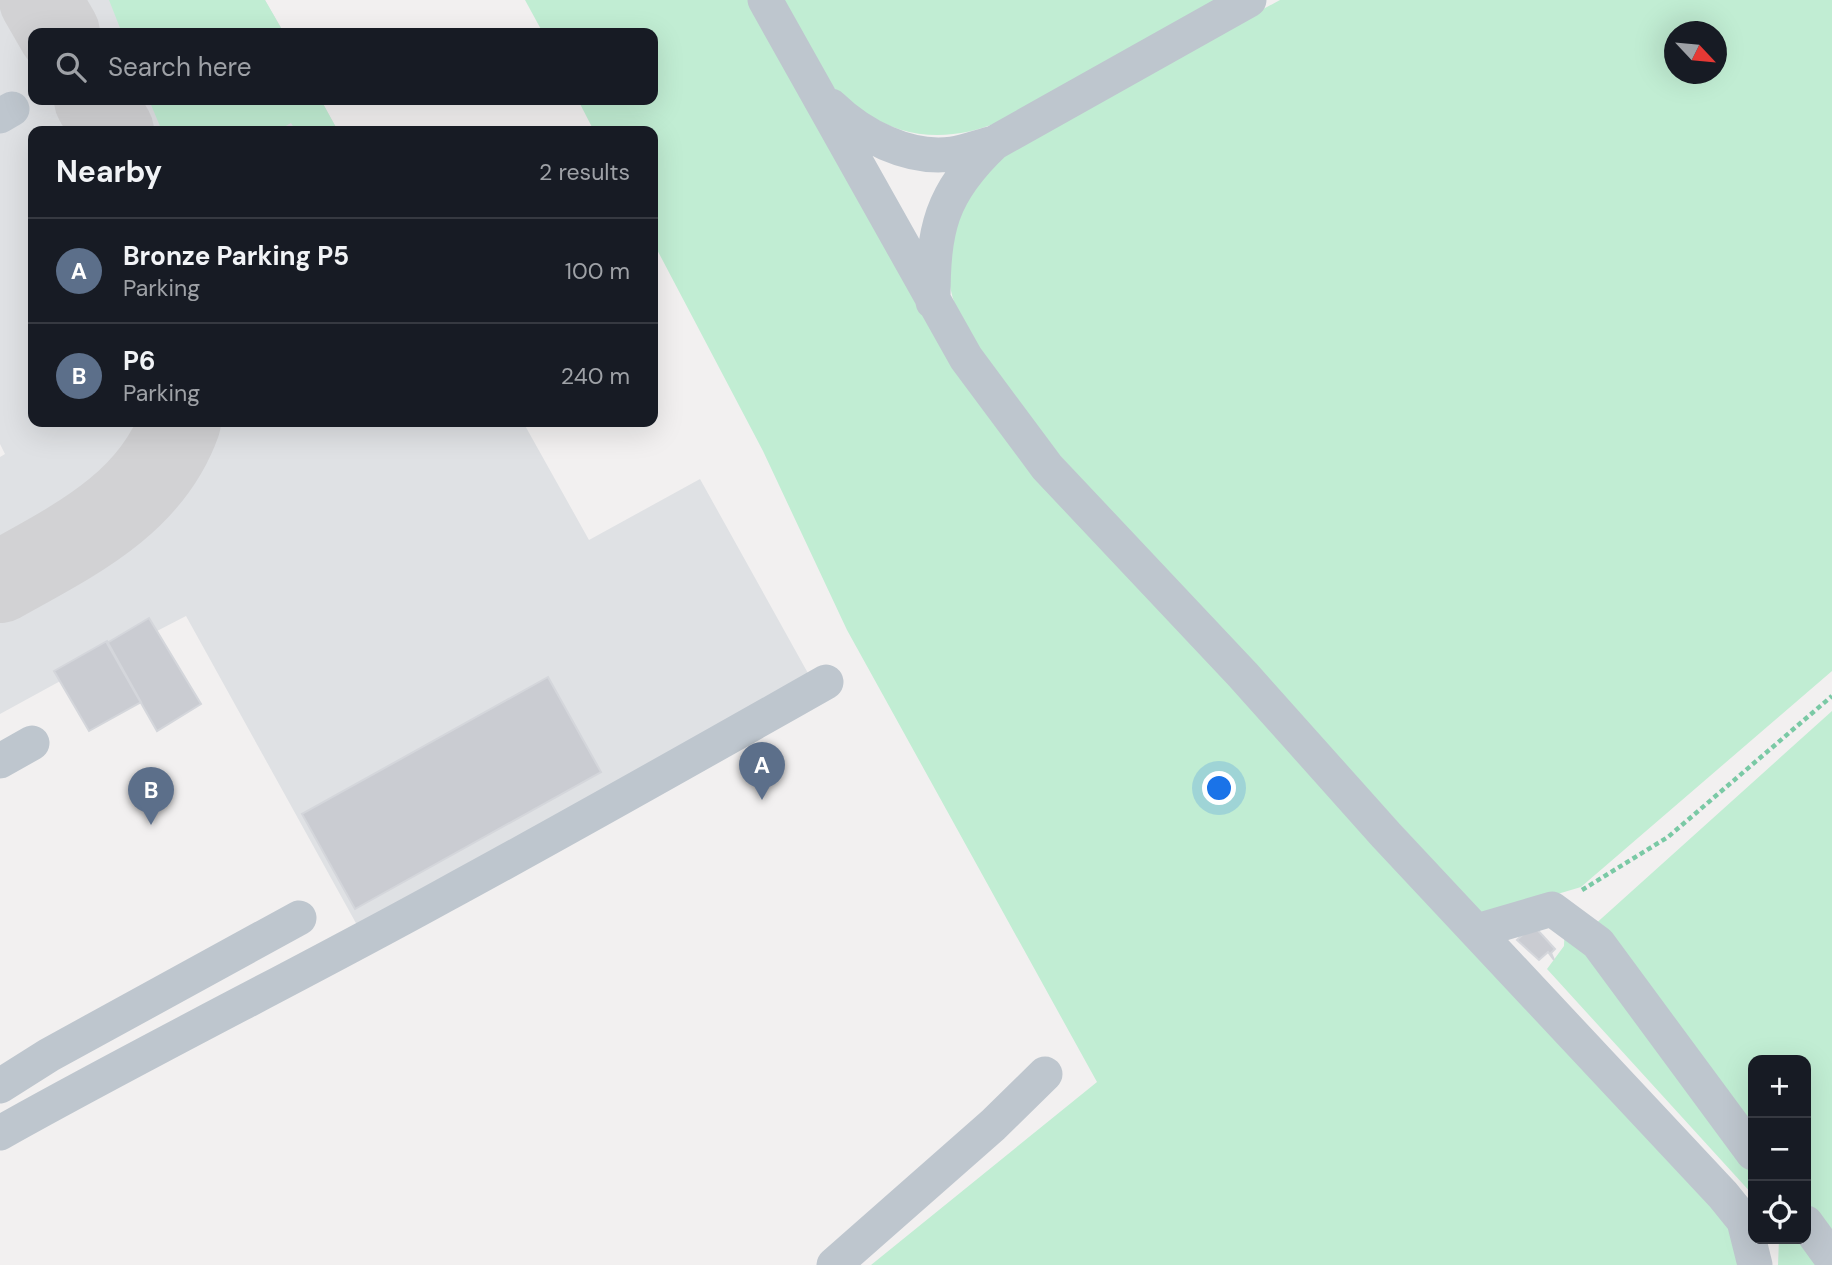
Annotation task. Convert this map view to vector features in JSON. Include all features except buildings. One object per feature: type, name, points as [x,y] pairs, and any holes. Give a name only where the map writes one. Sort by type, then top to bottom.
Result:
[{"type":"lane","points":[[765,0],[966,358],[1047,467],[1723,1195],[1744,1221],[1755,1265]]},
{"type":"lane","points":[[933,302],[933,256],[945,207],[965,171],[994,143],[1249,0]]},
{"type":"lane","points":[[815,91],[853,127],[901,149],[950,154],[994,143]]},
{"type":"lane","points":[[0,1133],[111,1070],[194,1031],[445,895],[826,682]]},
{"type":"lane","points":[[0,761],[32,743]]},
{"type":"lane","points":[[1478,932],[1552,909],[1598,943],[1748,1146]]},
{"type":"lane","points":[[0,1086],[49,1055],[299,918]]},
{"type":"lane","points":[[834,1265],[993,1125],[1045,1073]]},
{"type":"lane","points":[[1811,1230],[1832,1259]]},
{"type":"path","points":[[1552,909],[1668,837],[1832,696]]},
{"type":"shaded area","points":[[0,0],[265,0],[281,28],[28,28],[28,105],[324,105],[335,126],[28,126],[28,427],[526,427],[589,540],[700,479],[809,675],[357,925],[186,616],[157,631],[149,618],[60,671],[64,679],[0,714],[0,457],[5,454],[0,444]]},
{"type":"green space","points":[[109,0],[265,0],[281,28],[120,28]]},
{"type":"green space","points":[[525,0],[749,0],[918,304],[1705,1192],[1732,1234],[1740,1265],[871,1265],[1097,1082],[847,630],[763,451],[658,252],[658,126],[591,126],[581,105],[658,105],[658,28],[540,28]]},
{"type":"green space","points":[[783,0],[1219,0],[1001,121],[966,132],[931,135],[914,133],[880,122],[840,94],[822,70]]},
{"type":"green space","points":[[1280,0],[1832,0],[1832,671],[1581,887],[1484,916],[1029,422],[969,336],[953,298],[948,264],[959,215],[976,185],[998,161],[1023,144],[1145,73]]},
{"type":"green space","points":[[151,105],[324,105],[335,126],[293,126],[291,123],[286,126],[160,126]]},
{"type":"green space","points":[[1832,711],[1832,1265],[1778,1265],[1779,1244],[1811,1244],[1811,1055],[1748,1055],[1748,1190],[1547,969],[1564,946],[1565,922],[1582,936]]},
{"type":"taxiway","points":[[40,0],[56,28]]},
{"type":"taxiway","points":[[98,105],[110,126]]},
{"type":"taxiway","points":[[0,582],[81,536],[129,499],[150,476],[167,451],[178,427]]},
{"type":"place","name":"Bronze Parking P5","points":[[762,800]]},
{"type":"place","name":"P6","points":[[151,825]]}]
